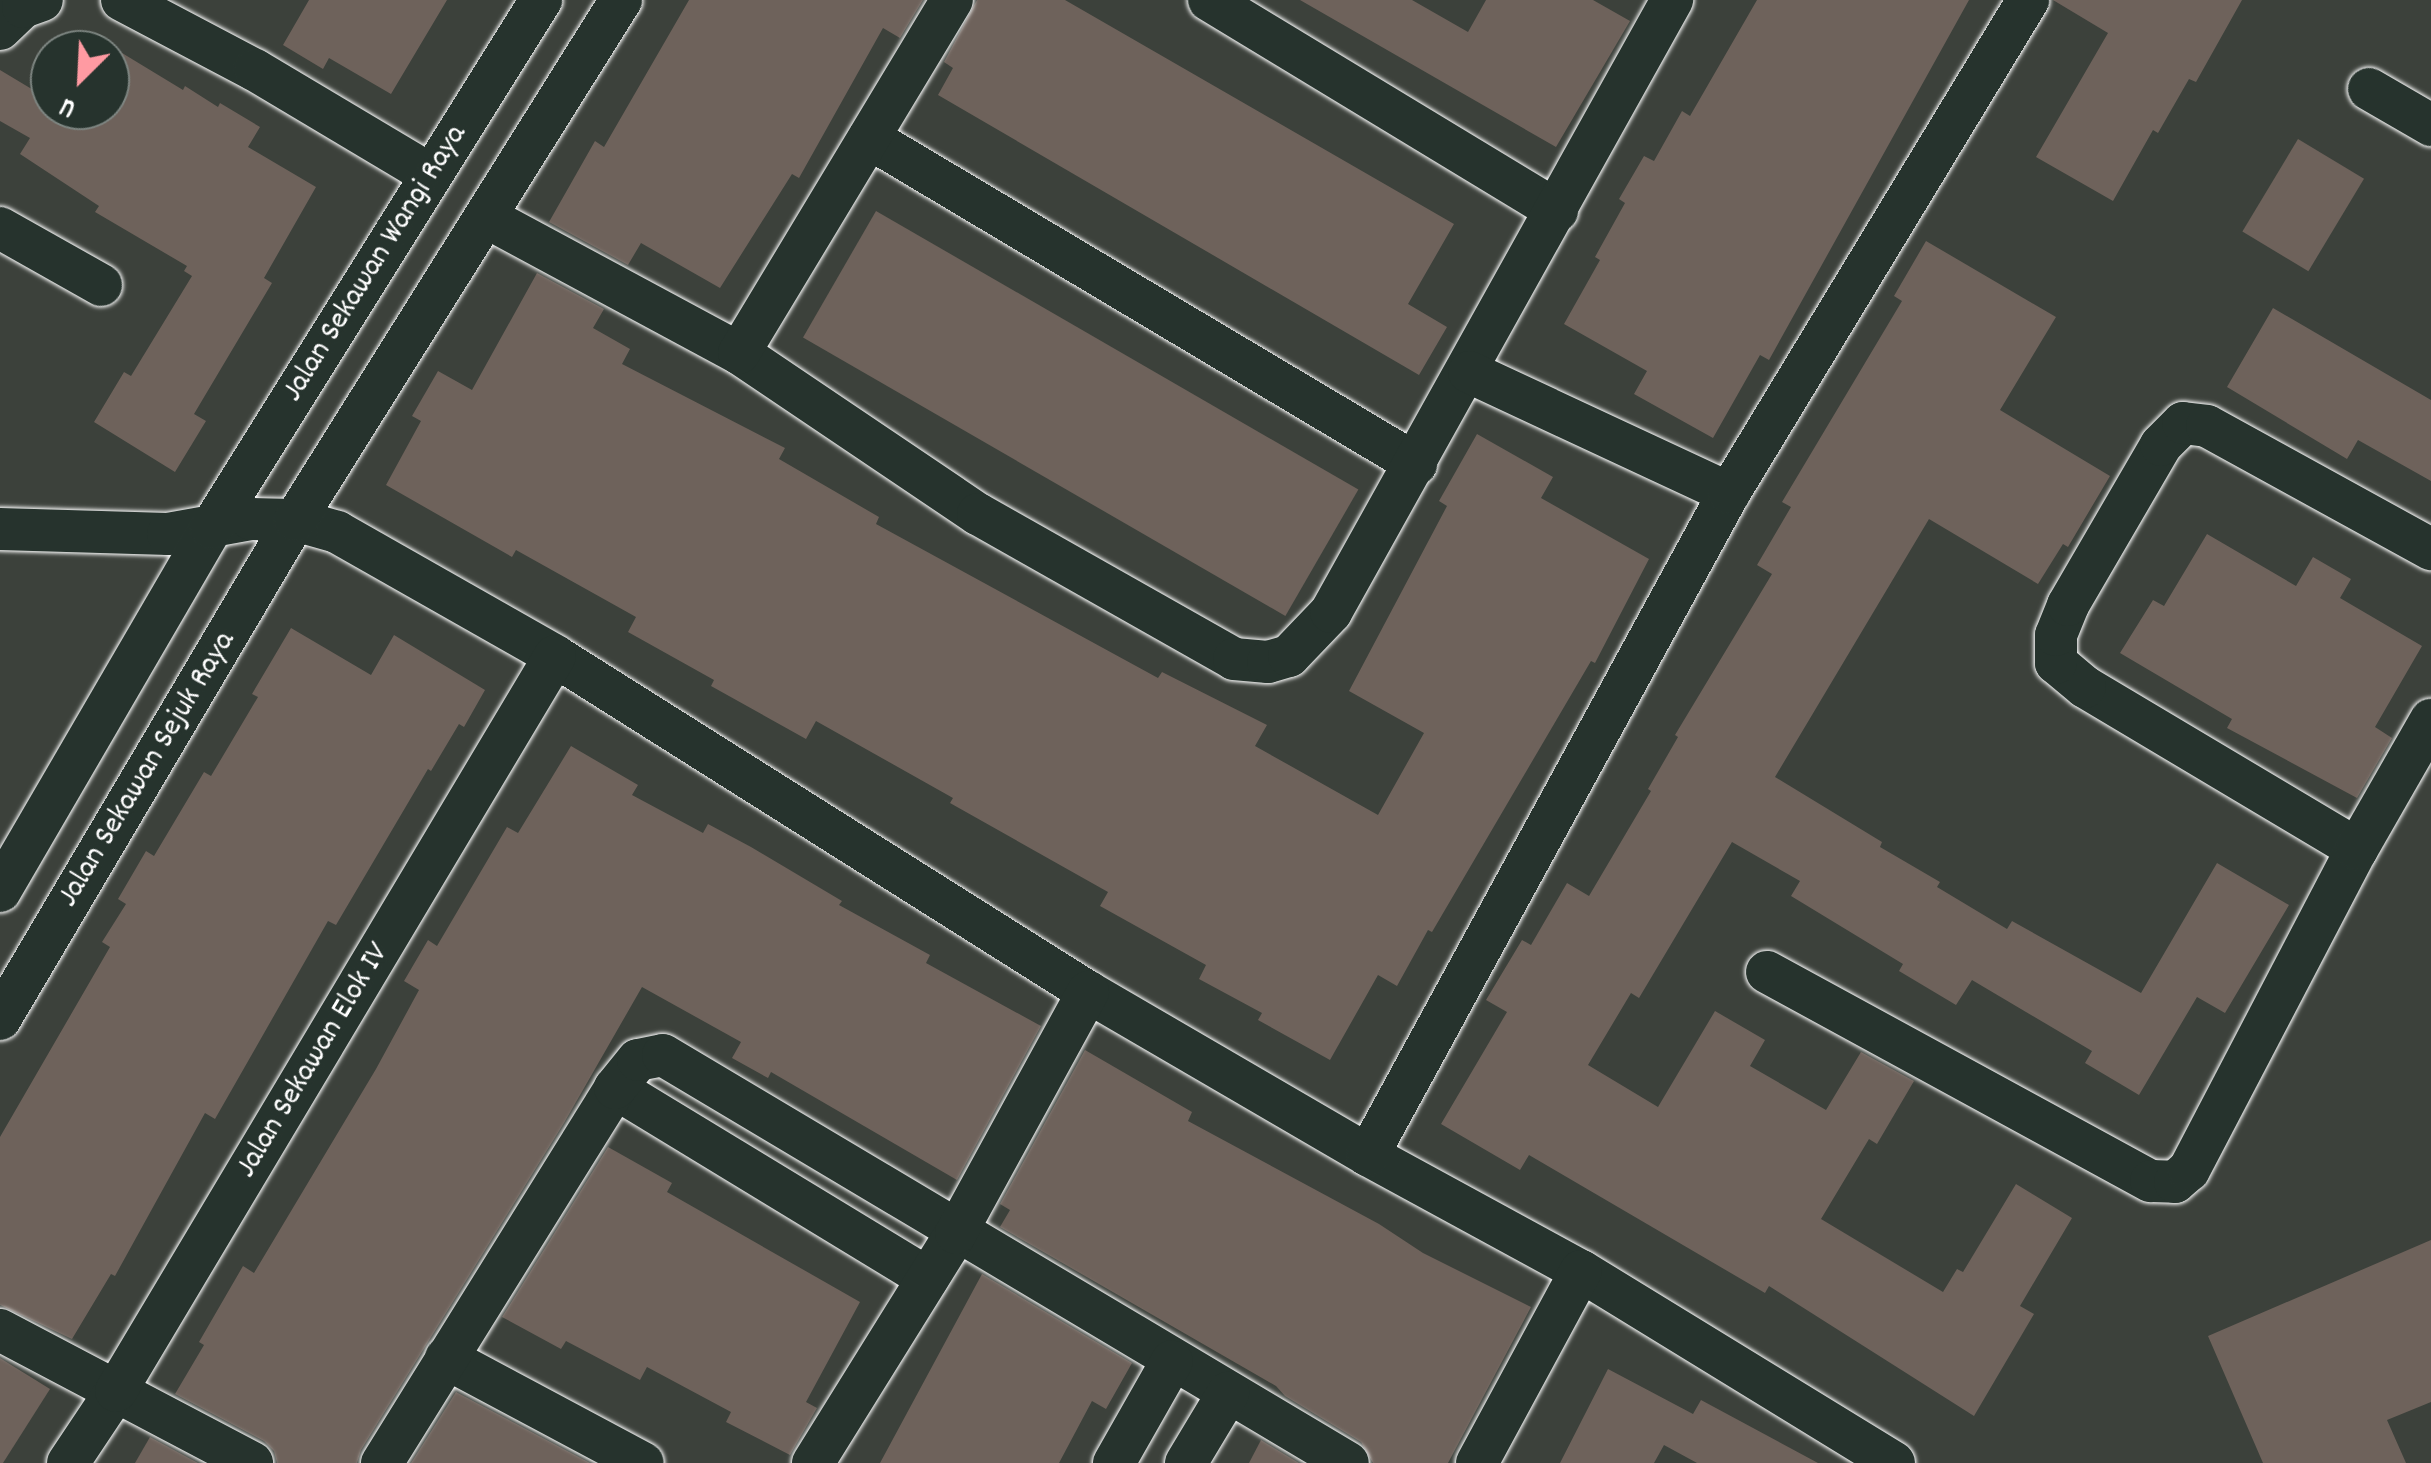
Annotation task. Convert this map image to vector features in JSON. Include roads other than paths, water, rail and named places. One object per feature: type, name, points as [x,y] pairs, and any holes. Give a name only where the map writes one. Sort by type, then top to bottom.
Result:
[{"type":"street","points":[[0,29],[23,7],[42,0]]},
{"type":"street","points":[[122,0],[255,70],[432,175]]},
{"type":"street","name":"Jalan Sekawan Wangi Raya","points":[[211,528],[541,0]]},
{"type":"street","name":"Jalan Sekawan Wangi Raya","points":[[295,520],[621,0]]},
{"type":"street","points":[[739,354],[952,0]]},
{"type":"street","points":[[1210,0],[1557,211]]},
{"type":"street","points":[[486,217],[739,354],[978,514],[1234,660],[1268,662],[1289,656],[1331,612],[1469,372],[1672,0]]},
{"type":"street","points":[[1368,1155],[1729,493],[2028,0]]},
{"type":"street","points":[[2369,89],[2431,126]]},
{"type":"street","points":[[869,138],[1416,464]]},
{"type":"street","points":[[0,228],[101,285]]},
{"type":"street","points":[[1469,372],[1729,493]]},
{"type":"street","points":[[2356,848],[2085,687],[2056,663],[2056,635],[2068,605],[2162,444],[2183,423],[2207,426],[2431,548]]},
{"type":"street","points":[[0,528],[168,534],[251,519],[295,520],[338,532],[555,656],[1088,992],[1368,1155],[1581,1272],[1842,1450],[1894,1463]]},
{"type":"street","name":"Jalan Sekawan Sejuk Raya","points":[[0,1019],[295,520]]},
{"type":"street","name":"Jalan Sekawan Sejuk Raya","points":[[0,891],[20,827],[211,528]]},
{"type":"street","name":"Jalan Sekawan Elok IV","points":[[68,1463],[116,1391],[555,656]]},
{"type":"street","points":[[1767,972],[2151,1181],[2174,1182],[2189,1170],[2356,848],[2431,720]]},
{"type":"street","points":[[813,1463],[956,1233],[1088,992]]},
{"type":"street","points":[[382,1463],[615,1088],[638,1060],[663,1056],[1348,1463]]},
{"type":"street","points":[[615,1088],[928,1278]]},
{"type":"street","points":[[1477,1463],[1581,1272]]},
{"type":"street","points":[[0,1330],[252,1463]]},
{"type":"street","points":[[446,1358],[643,1463]]},
{"type":"street","points":[[1114,1463],[1172,1361]]},
{"type":"street","points":[[1186,1463],[1228,1393]]}]
